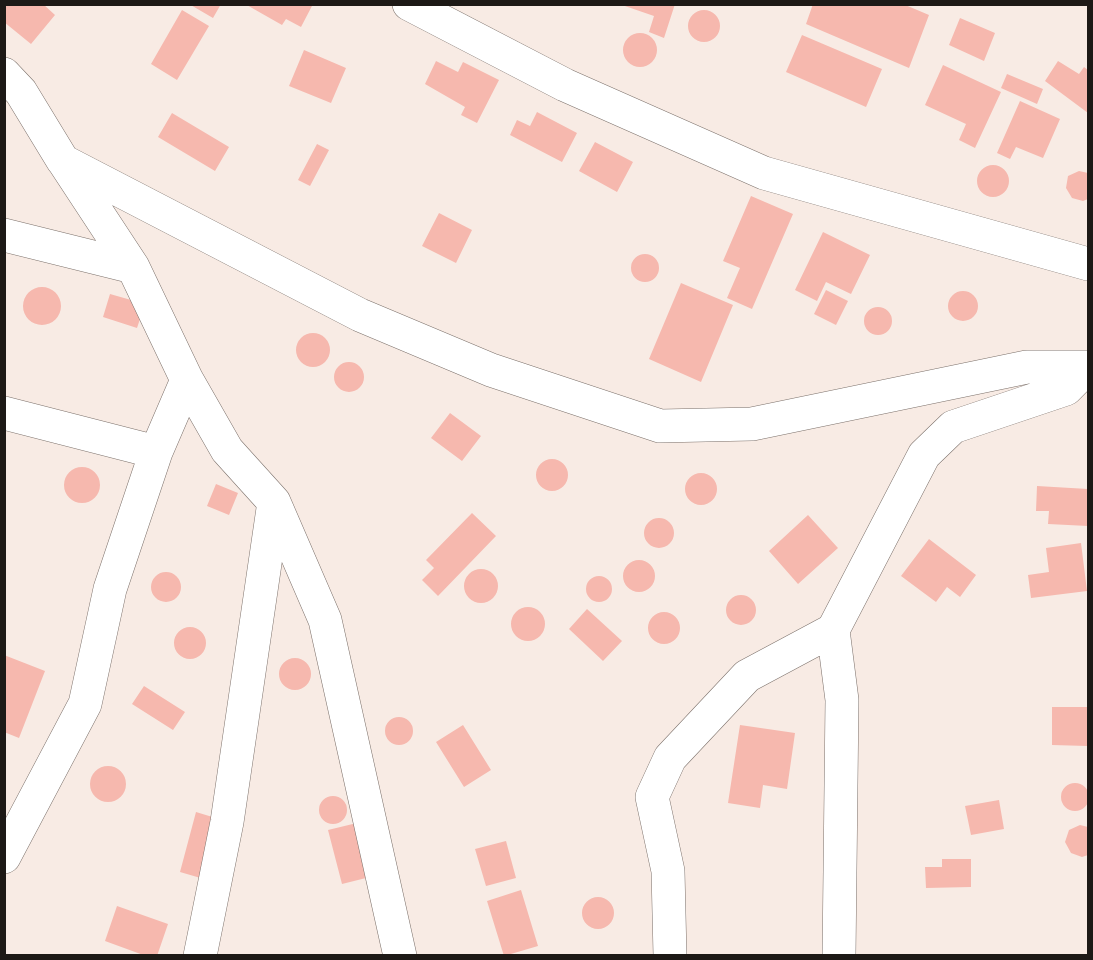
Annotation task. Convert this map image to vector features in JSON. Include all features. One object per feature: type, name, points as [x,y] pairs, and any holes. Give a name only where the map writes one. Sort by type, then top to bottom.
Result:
[{"type":"street","points":[[409,4],[565,86],[764,173],[1089,264]]},
{"type":"street","points":[[4,74],[21,92],[63,161],[133,267],[187,380],[228,450],[274,502],[325,620],[400,956]]},
{"type":"street","points":[[63,161],[360,315],[491,370],[660,426],[752,424],[1027,368],[1089,367],[1066,389],[953,427],[924,455],[833,630],[747,676],[670,758],[651,797],[668,871],[670,956]]},
{"type":"street","points":[[4,235],[133,267]]},
{"type":"street","points":[[4,857],[85,704],[110,590],[156,452],[187,380]]},
{"type":"street","points":[[4,412],[156,452]]},
{"type":"street","points":[[200,956],[226,822],[274,502]]},
{"type":"street","points":[[833,630],[842,700],[839,956]]},
{"type":"building","points":[[4,4],[43,4],[55,15],[31,44],[4,22]]},
{"type":"building","points":[[189,4],[221,4],[213,18]]},
{"type":"building","points":[[245,4],[313,4],[301,27],[286,19],[282,25]]},
{"type":"building","points":[[675,4],[664,38],[649,32],[654,16],[622,5]]},
{"type":"building","points":[[813,4],[903,4],[929,15],[909,68],[806,24]]},
{"type":"building","points":[[182,10],[209,26],[177,80],[151,64]]},
{"type":"building","points":[[704,10],[715,15],[720,26],[715,37],[704,42],[693,37],[688,26],[693,15]]},
{"type":"building","points":[[960,18],[995,33],[984,61],[949,45]]},
{"type":"building","points":[[640,33],[652,38],[657,50],[652,62],[640,67],[628,62],[623,50],[628,38]]},
{"type":"building","points":[[802,35],[882,69],[866,107],[786,72]]},
{"type":"building","points":[[304,50],[346,68],[331,103],[289,86]]},
{"type":"building","points":[[436,61],[458,72],[463,62],[499,80],[477,123],[461,115],[465,107],[425,84]]},
{"type":"building","points":[[1058,61],[1079,74],[1084,67],[1088,70],[1088,113],[1045,81]]},
{"type":"building","points":[[943,65],[1001,92],[975,148],[959,140],[966,124],[925,105]]},
{"type":"building","points":[[1007,74],[1043,89],[1037,104],[1001,88]]},
{"type":"building","points":[[1020,101],[1060,119],[1043,158],[1016,147],[1010,159],[997,153]]},
{"type":"building","points":[[537,112],[577,133],[562,162],[510,135],[517,120],[530,126]]},
{"type":"building","points":[[172,113],[229,147],[215,171],[158,137]]},
{"type":"building","points":[[595,142],[633,162],[617,192],[579,171]]},
{"type":"building","points":[[317,144],[329,150],[310,186],[298,180]]},
{"type":"building","points":[[993,165],[1004,170],[1009,181],[1004,192],[993,197],[982,192],[977,181],[982,170]]},
{"type":"building","points":[[1079,171],[1088,173],[1088,199],[1083,201],[1072,198],[1066,188],[1068,176]]},
{"type":"building","points":[[751,196],[793,214],[752,309],[727,298],[740,268],[723,261]]},
{"type":"building","points":[[439,213],[472,230],[456,263],[422,246]]},
{"type":"building","points":[[823,232],[870,255],[851,294],[826,282],[817,301],[795,290]]},
{"type":"building","points":[[645,254],[655,258],[659,268],[655,278],[645,282],[635,278],[631,268],[635,258]]},
{"type":"building","points":[[681,283],[733,305],[701,382],[649,359]]},
{"type":"building","points":[[42,287],[55,293],[61,306],[55,319],[42,325],[29,319],[23,306],[29,293]]},
{"type":"building","points":[[826,290],[848,301],[836,325],[814,314]]},
{"type":"building","points":[[963,291],[974,295],[978,306],[974,317],[963,321],[952,317],[948,306],[952,295]]},
{"type":"building","points":[[110,294],[145,304],[137,328],[103,317]]},
{"type":"building","points":[[878,307],[888,311],[892,321],[888,331],[878,335],[868,331],[864,321],[868,311]]},
{"type":"building","points":[[313,333],[325,338],[330,350],[325,362],[313,367],[301,362],[296,350],[301,338]]},
{"type":"building","points":[[349,362],[355,363],[363,371],[363,383],[355,391],[349,392],[343,391],[335,383],[334,377],[335,371],[343,363]]},
{"type":"building","points":[[450,413],[481,436],[462,461],[431,438]]},
{"type":"building","points":[[552,459],[563,464],[568,475],[563,486],[552,491],[541,486],[536,475],[541,464]]},
{"type":"building","points":[[82,467],[95,472],[100,485],[95,498],[82,503],[69,498],[64,485],[69,472]]},
{"type":"building","points":[[701,473],[712,478],[717,489],[712,500],[701,505],[690,500],[685,489],[690,478]]},
{"type":"building","points":[[216,484],[238,493],[229,515],[207,506]]},
{"type":"building","points":[[1037,486],[1088,489],[1088,526],[1048,524],[1049,511],[1036,511]]},
{"type":"building","points":[[472,513],[496,536],[438,596],[422,580],[434,568],[426,560]]},
{"type":"building","points":[[808,515],[838,548],[798,584],[769,551]]},
{"type":"building","points":[[659,518],[670,522],[674,533],[670,544],[659,548],[648,544],[644,533],[648,522]]},
{"type":"building","points":[[929,539],[976,575],[960,597],[947,587],[936,602],[901,576]]},
{"type":"building","points":[[1081,543],[1087,591],[1031,598],[1028,575],[1049,572],[1046,548]]},
{"type":"building","points":[[639,560],[651,564],[655,576],[651,588],[639,592],[627,588],[623,576],[627,564]]},
{"type":"building","points":[[481,569],[493,574],[498,586],[493,598],[481,603],[469,598],[464,586],[469,574]]},
{"type":"building","points":[[166,572],[177,576],[181,587],[177,598],[166,602],[155,598],[151,587],[155,576]]},
{"type":"building","points":[[599,576],[608,580],[612,589],[608,598],[599,602],[590,598],[586,589],[590,580]]},
{"type":"building","points":[[741,595],[752,599],[756,610],[752,621],[741,625],[730,621],[726,610],[730,599]]},
{"type":"building","points":[[528,607],[540,612],[545,624],[540,636],[528,641],[516,636],[511,624],[516,612]]},
{"type":"building","points":[[587,609],[622,641],[603,661],[569,629]]},
{"type":"building","points":[[664,612],[675,617],[680,628],[675,639],[664,644],[653,639],[648,628],[653,617]]},
{"type":"building","points":[[190,627],[202,631],[206,643],[202,655],[190,659],[178,655],[174,643],[178,631]]},
{"type":"building","points":[[4,655],[45,671],[19,738],[4,732]]},
{"type":"building","points":[[295,658],[306,663],[311,674],[306,685],[295,690],[284,685],[279,674],[284,663]]},
{"type":"building","points":[[144,686],[185,712],[173,730],[132,704]]},
{"type":"building","points":[[1052,707],[1088,707],[1088,746],[1052,745]]},
{"type":"building","points":[[399,717],[409,721],[413,731],[409,741],[399,745],[389,741],[385,731],[389,721]]},
{"type":"building","points":[[463,725],[491,770],[464,787],[436,742]]},
{"type":"building","points":[[740,725],[795,733],[787,789],[763,785],[760,808],[728,803]]},
{"type":"building","points":[[108,766],[120,772],[126,784],[120,796],[108,802],[96,796],[90,784],[96,772]]},
{"type":"building","points":[[1075,783],[1085,787],[1089,797],[1085,807],[1075,811],[1065,807],[1061,797],[1065,787]]},
{"type":"building","points":[[333,796],[343,800],[347,810],[343,820],[333,824],[323,820],[319,810],[323,800]]},
{"type":"building","points":[[999,800],[1004,829],[971,835],[965,806]]},
{"type":"building","points":[[196,812],[219,819],[204,879],[180,872]]},
{"type":"building","points":[[361,822],[374,876],[342,884],[328,830]]},
{"type":"building","points":[[1080,825],[1088,827],[1088,855],[1082,857],[1071,853],[1065,842],[1069,830]]},
{"type":"building","points":[[506,841],[516,878],[486,886],[475,849]]},
{"type":"building","points":[[942,859],[971,859],[971,887],[926,888],[925,867],[942,867]]},
{"type":"building","points":[[521,890],[538,946],[504,956],[487,901]]},
{"type":"building","points":[[598,897],[609,902],[614,913],[609,924],[598,929],[587,924],[582,913],[587,902]]},
{"type":"building","points":[[117,906],[168,924],[157,956],[146,956],[105,941]]}]
